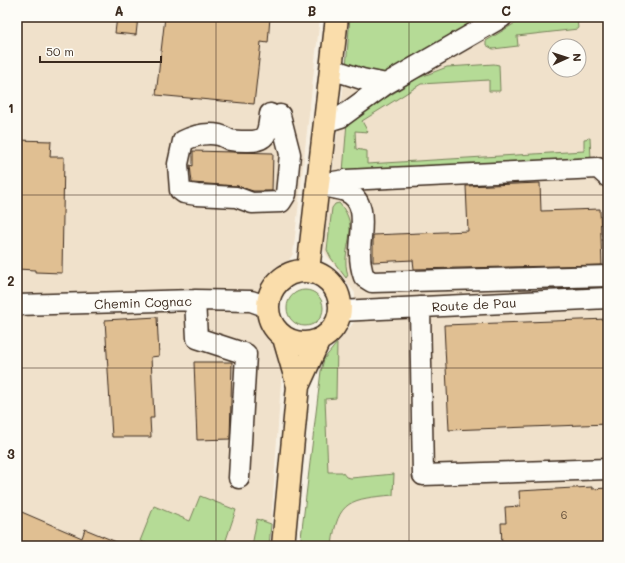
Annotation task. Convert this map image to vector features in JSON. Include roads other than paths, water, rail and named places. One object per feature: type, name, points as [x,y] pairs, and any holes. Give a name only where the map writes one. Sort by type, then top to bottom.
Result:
[{"type":"main road","points":[[308,271],[337,17]]},
{"type":"main road","points":[[284,338],[302,343],[319,340],[329,333],[336,323],[340,311],[339,300],[335,289],[319,274],[308,271],[296,272],[285,276],[276,284],[270,295],[268,307],[270,319],[276,330],[284,338],[298,386]]},
{"type":"main road","points":[[283,546],[298,386],[319,340]]},
{"type":"street","points":[[325,122],[341,117],[386,84],[502,17]]},
{"type":"street","points":[[331,69],[362,79],[386,84]]},
{"type":"street","points":[[275,115],[290,154],[286,194],[281,202],[252,203],[236,197],[184,193],[180,190],[178,164],[183,141],[199,134],[218,135],[236,141],[261,139],[266,134],[275,115]]},
{"type":"street","points":[[317,185],[346,180],[598,168],[608,176]]},
{"type":"street","points":[[317,185],[345,191],[356,198],[360,204],[362,219],[360,254],[361,269],[364,277],[372,282],[608,276]]},
{"type":"street","name":"Route de Pau","points":[[340,311],[608,298]]},
{"type":"street","points":[[195,300],[197,338],[246,354],[239,478]]},
{"type":"street","name":"Chemin Cognac","points":[[17,305],[195,300],[251,301],[268,307]]},
{"type":"street","points":[[420,307],[423,475],[608,469]]}]
